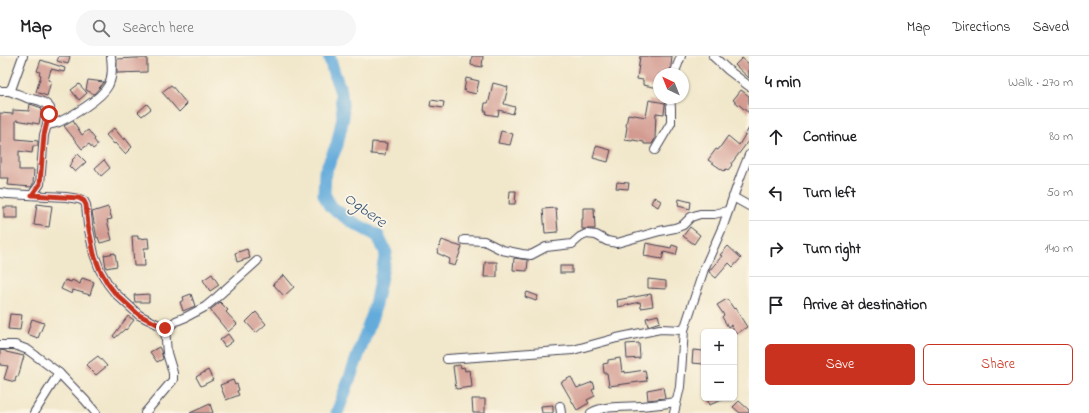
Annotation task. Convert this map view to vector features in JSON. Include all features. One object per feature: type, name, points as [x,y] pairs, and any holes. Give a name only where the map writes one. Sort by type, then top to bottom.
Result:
[{"type":"street","points":[[9,91],[12,87],[23,56]]},
{"type":"street","points":[[47,125],[57,123],[71,117],[98,98],[108,87],[112,77],[112,56]]},
{"type":"street","points":[[676,68],[681,56]]},
{"type":"street","points":[[713,56],[749,86]]},
{"type":"street","points":[[0,91],[9,91],[28,98],[39,100],[47,104],[50,108],[44,135],[40,184],[32,195]]},
{"type":"street","points":[[655,150],[671,123],[671,104]]},
{"type":"street","points":[[674,413],[680,387],[684,330],[704,269],[723,226],[727,211],[749,155]]},
{"type":"street","points":[[0,193],[79,198],[84,201],[86,205],[88,225],[94,254],[100,270],[108,284],[115,293],[139,315],[165,328]]},
{"type":"street","points":[[733,197],[749,206]]},
{"type":"street","points":[[464,240],[484,241],[502,250],[531,255],[546,247],[572,244],[586,234],[596,235],[607,241],[617,243],[675,228],[683,225],[691,217],[700,214],[714,214],[727,211]]},
{"type":"street","points":[[165,328],[205,307],[217,298],[257,261]]},
{"type":"street","points":[[145,413],[156,402],[173,380],[173,373],[167,353],[165,328]]},
{"type":"street","points":[[447,359],[573,350],[617,338],[660,329],[684,330]]},
{"type":"street","points":[[0,346],[15,345],[28,350],[59,373],[96,413]]},
{"type":"street","points":[[34,413],[59,373]]},
{"type":"street","points":[[591,413],[595,410],[608,408],[661,405],[676,402]]},
{"type":"building","points":[[59,56],[70,56],[68,64],[57,61]]},
{"type":"building","points":[[472,56],[483,56],[482,67],[471,65]]},
{"type":"building","points":[[640,56],[672,56],[670,68],[653,68],[653,87],[643,85],[643,80],[637,79]]},
{"type":"building","points":[[147,58],[147,72],[117,73],[117,59]]},
{"type":"building","points":[[742,58],[749,64],[749,78],[735,65]]},
{"type":"building","points":[[41,60],[65,68],[64,72],[51,69],[48,80],[51,81],[47,96],[36,92],[41,75],[39,74],[40,72],[37,71]]},
{"type":"building","points":[[466,78],[479,81],[476,94],[464,91]]},
{"type":"building","points":[[88,80],[104,82],[94,94],[86,90]]},
{"type":"building","points":[[493,83],[508,87],[504,104],[515,107],[513,114],[499,110],[498,116],[486,114],[487,111],[484,111],[485,103],[488,103],[489,101]]},
{"type":"building","points":[[79,84],[87,93],[79,100],[71,90]]},
{"type":"building","points":[[171,85],[187,104],[179,112],[162,92]]},
{"type":"building","points":[[741,90],[749,96],[749,113],[733,100]]},
{"type":"building","points":[[431,100],[444,102],[443,108],[430,106]]},
{"type":"building","points":[[649,100],[653,101],[653,104],[665,104],[664,114],[656,113],[655,139],[652,144],[625,140],[628,114],[646,117]]},
{"type":"building","points":[[30,104],[42,108],[39,124],[16,120],[16,139],[38,141],[38,146],[33,146],[32,153],[19,151],[19,170],[34,170],[33,184],[31,187],[8,185],[9,178],[0,178],[0,113],[13,114],[13,110],[29,111]]},
{"type":"building","points":[[147,104],[151,109],[142,116],[138,112]]},
{"type":"building","points":[[73,121],[82,135],[88,130],[98,145],[93,149],[89,144],[82,149],[64,126]]},
{"type":"building","points":[[114,128],[132,147],[125,154],[106,135]]},
{"type":"building","points":[[749,128],[749,139],[728,170],[726,169],[724,171],[708,160],[716,149],[718,150],[728,136],[739,145]]},
{"type":"building","points":[[501,131],[513,134],[510,145],[498,143]]},
{"type":"building","points":[[372,142],[387,143],[385,155],[371,154]]},
{"type":"building","points":[[596,146],[611,150],[608,162],[593,158]]},
{"type":"building","points":[[78,154],[86,162],[75,172],[69,166]]},
{"type":"building","points":[[104,160],[110,168],[101,176],[95,168]]},
{"type":"building","points":[[617,182],[629,183],[628,189],[616,188]]},
{"type":"building","points":[[510,191],[516,191],[515,204],[509,204]]},
{"type":"building","points":[[654,197],[661,201],[658,207],[651,203]]},
{"type":"building","points":[[679,199],[691,202],[690,209],[678,206]]},
{"type":"building","points":[[37,204],[52,206],[49,227],[34,225]]},
{"type":"building","points":[[4,207],[18,207],[18,218],[4,218]]},
{"type":"building","points":[[108,207],[112,219],[107,220],[112,240],[100,243],[98,237],[97,238],[92,212]]},
{"type":"building","points":[[556,208],[558,232],[545,233],[543,209]]},
{"type":"building","points":[[583,208],[594,208],[595,229],[582,229]]},
{"type":"building","points":[[690,227],[700,235],[694,244],[683,236]]},
{"type":"building","points":[[132,236],[138,236],[138,239],[148,238],[149,248],[144,248],[145,266],[134,266]]},
{"type":"building","points":[[442,240],[462,247],[455,266],[448,264],[450,259],[437,253]]},
{"type":"building","points":[[646,243],[671,248],[672,245],[678,247],[676,255],[664,252],[662,259],[644,256]]},
{"type":"building","points":[[728,246],[741,258],[733,267],[729,263],[716,278],[709,271],[722,256],[720,255]]},
{"type":"building","points":[[247,249],[250,258],[237,262],[235,253]]},
{"type":"building","points":[[115,253],[117,266],[106,268],[104,255]]},
{"type":"building","points":[[514,258],[528,260],[527,271],[513,270]]},
{"type":"building","points":[[485,262],[497,262],[497,277],[484,277]]},
{"type":"building","points":[[560,266],[572,266],[572,273],[560,273]]},
{"type":"building","points":[[212,274],[219,285],[210,291],[203,280]]},
{"type":"building","points":[[284,275],[294,287],[284,296],[273,284]]},
{"type":"building","points":[[82,278],[94,282],[90,295],[73,290],[72,294],[61,289],[65,280],[71,282],[72,280],[80,284]]},
{"type":"building","points":[[648,279],[666,281],[666,289],[648,288]]},
{"type":"building","points":[[527,292],[538,296],[536,301],[525,297]]},
{"type":"building","points":[[149,294],[149,302],[135,302],[134,295]]},
{"type":"building","points":[[191,294],[195,306],[183,311],[180,302],[184,300],[183,297]]},
{"type":"building","points":[[651,294],[653,306],[641,308],[640,302],[618,307],[617,300]]},
{"type":"building","points":[[727,299],[734,309],[735,308],[747,327],[737,333],[737,329],[733,329],[731,325],[728,327],[722,317],[724,315],[717,305]]},
{"type":"building","points":[[220,302],[228,310],[226,312],[237,324],[228,332],[210,310]]},
{"type":"building","points":[[256,312],[266,324],[256,333],[246,322]]},
{"type":"building","points":[[10,314],[22,315],[20,330],[8,329]]},
{"type":"building","points":[[658,315],[660,322],[648,326],[646,318]]},
{"type":"building","points":[[128,316],[134,320],[126,330],[125,329],[115,338],[113,336]]},
{"type":"building","points":[[32,319],[44,323],[38,338],[27,334]]},
{"type":"building","points":[[228,334],[233,341],[225,347],[220,340]]},
{"type":"building","points":[[639,343],[640,358],[627,359],[626,344]]},
{"type":"building","points":[[159,347],[163,359],[157,362],[150,352]]},
{"type":"building","points":[[0,350],[24,356],[15,382],[4,379],[8,366],[0,365]]},
{"type":"building","points":[[693,350],[701,351],[701,364],[692,363]]},
{"type":"building","points":[[98,356],[107,366],[96,375],[86,365]]},
{"type":"building","points":[[620,358],[622,372],[625,371],[625,373],[645,370],[647,381],[609,386],[607,373],[604,373],[603,364],[608,363],[608,360]]},
{"type":"building","points":[[460,365],[461,368],[464,367],[465,371],[469,370],[472,387],[456,389],[453,366]]},
{"type":"building","points":[[208,370],[213,380],[201,386],[196,377]]},
{"type":"building","points":[[571,377],[577,388],[593,382],[595,388],[592,390],[595,396],[587,400],[589,403],[577,410],[561,382]]},
{"type":"building","points":[[233,380],[235,385],[237,384],[239,390],[237,391],[239,395],[226,400],[220,385]]},
{"type":"building","points":[[663,387],[665,398],[648,400],[647,390]]},
{"type":"building","points":[[472,399],[485,399],[485,413],[473,413]]},
{"type":"building","points":[[708,401],[720,401],[709,405]]},
{"type":"building","points":[[739,401],[749,410],[749,413],[740,413],[733,407]]},
{"type":"building","points":[[210,404],[213,413],[190,413]]},
{"type":"building","points":[[553,405],[553,413],[542,413],[541,406]]},
{"type":"waterway","name":"Ogbere","points":[[329,56],[341,92],[343,117],[337,145],[325,172],[324,194],[330,206],[354,223],[378,236],[386,253],[373,314],[337,413]]},
{"type":"route","points":[[49,114],[44,135],[40,184],[32,195],[79,198],[84,201],[86,205],[88,225],[94,254],[100,270],[108,284],[115,293],[139,315],[165,328]]}]
